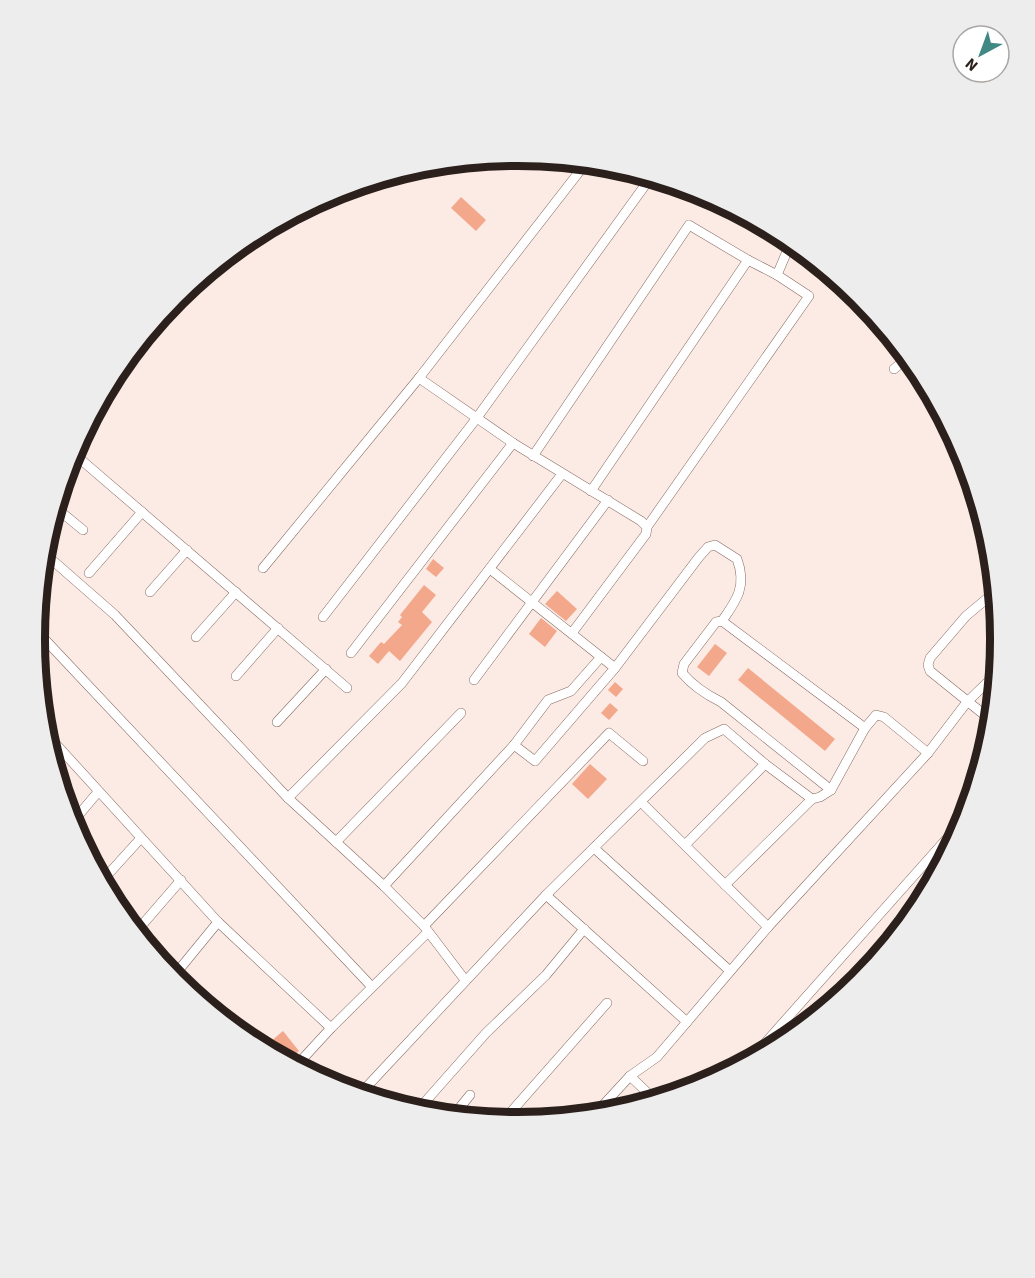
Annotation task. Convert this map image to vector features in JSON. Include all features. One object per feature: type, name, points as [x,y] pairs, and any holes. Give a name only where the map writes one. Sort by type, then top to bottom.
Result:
[{"type":"street","points":[[263,568],[419,378],[580,171]]},
{"type":"street","points":[[323,617],[476,419],[645,185]]},
{"type":"street","points":[[533,456],[689,225],[809,296],[646,527],[646,534],[572,633]]},
{"type":"street","points":[[777,275],[787,251]]},
{"type":"street","points":[[591,490],[748,260]]},
{"type":"street","points":[[894,369],[901,363]]},
{"type":"street","points":[[419,378],[476,419],[562,474],[608,500],[641,521],[646,527]]},
{"type":"street","points":[[351,653],[513,443]]},
{"type":"street","points":[[80,459],[347,687]]},
{"type":"street","points":[[288,798],[402,682],[562,474]]},
{"type":"street","points":[[474,680],[608,500]]},
{"type":"street","points":[[90,573],[141,512]]},
{"type":"street","points":[[62,513],[83,530]]},
{"type":"street","points":[[514,745],[536,761],[615,668],[699,557],[708,547],[715,545],[737,559],[742,578],[738,597],[722,621]]},
{"type":"street","points":[[150,592],[187,550]]},
{"type":"street","points":[[52,560],[115,615],[288,798],[384,886],[426,929],[465,980]]},
{"type":"street","points":[[490,569],[615,668]]},
{"type":"street","points":[[196,637],[236,592]]},
{"type":"street","points":[[984,715],[930,671],[928,665],[930,658],[966,616],[988,598]]},
{"type":"street","points":[[831,790],[721,702],[692,685],[682,673],[684,664],[716,622],[722,621],[865,728]]},
{"type":"street","points":[[237,676],[278,628]]},
{"type":"street","points":[[45,640],[372,987]]},
{"type":"street","points":[[384,886],[514,745],[548,700],[571,691],[601,657]]},
{"type":"street","points":[[277,722],[326,669]]},
{"type":"street","points":[[606,1103],[630,1077],[657,1058],[768,927],[928,753],[967,702],[988,681]]},
{"type":"street","points":[[336,842],[461,713]]},
{"type":"street","points":[[725,885],[813,799],[831,790],[865,728],[876,715],[884,717],[928,753]]},
{"type":"street","points":[[367,1086],[546,895],[705,738],[724,729],[765,764],[813,799]]},
{"type":"street","points":[[303,1060],[609,733],[643,761]]},
{"type":"street","points":[[59,753],[181,880],[218,922],[331,1028]]},
{"type":"street","points":[[685,845],[765,764]]},
{"type":"street","points":[[79,815],[98,792]]},
{"type":"street","points":[[641,802],[768,927]]},
{"type":"street","points":[[108,875],[141,838]]},
{"type":"street","points":[[769,1039],[944,842]]},
{"type":"street","points":[[594,848],[730,971]]},
{"type":"street","points":[[142,925],[181,880]]},
{"type":"street","points":[[546,895],[687,1022]]},
{"type":"street","points":[[179,969],[218,922]]},
{"type":"street","points":[[425,1102],[486,1033],[546,975],[584,929]]},
{"type":"street","points":[[511,1112],[607,1003]]},
{"type":"street","points":[[630,1077],[647,1093]]},
{"type":"street","points":[[460,1107],[471,1095]]},
{"type":"building","points":[[461,197],[486,220],[476,231],[451,208]]},
{"type":"building","points":[[433,559],[444,568],[436,577],[426,569]]},
{"type":"building","points":[[424,585],[436,595],[422,612],[432,622],[400,661],[389,651],[378,664],[369,656],[381,642],[384,644],[402,625],[398,622],[402,617],[400,615]]},
{"type":"building","points":[[557,591],[577,609],[566,621],[545,604]]},
{"type":"building","points":[[541,618],[557,631],[545,647],[529,634]]},
{"type":"building","points":[[715,644],[727,653],[709,676],[697,667]]},
{"type":"building","points":[[748,668],[835,739],[825,751],[738,680]]},
{"type":"building","points":[[615,682],[623,689],[616,697],[608,690]]},
{"type":"building","points":[[610,703],[618,710],[609,720],[601,713]]},
{"type":"building","points":[[590,764],[607,779],[588,799],[572,784]]},
{"type":"building","points":[[283,1031],[299,1051],[294,1055],[271,1042]]}]
